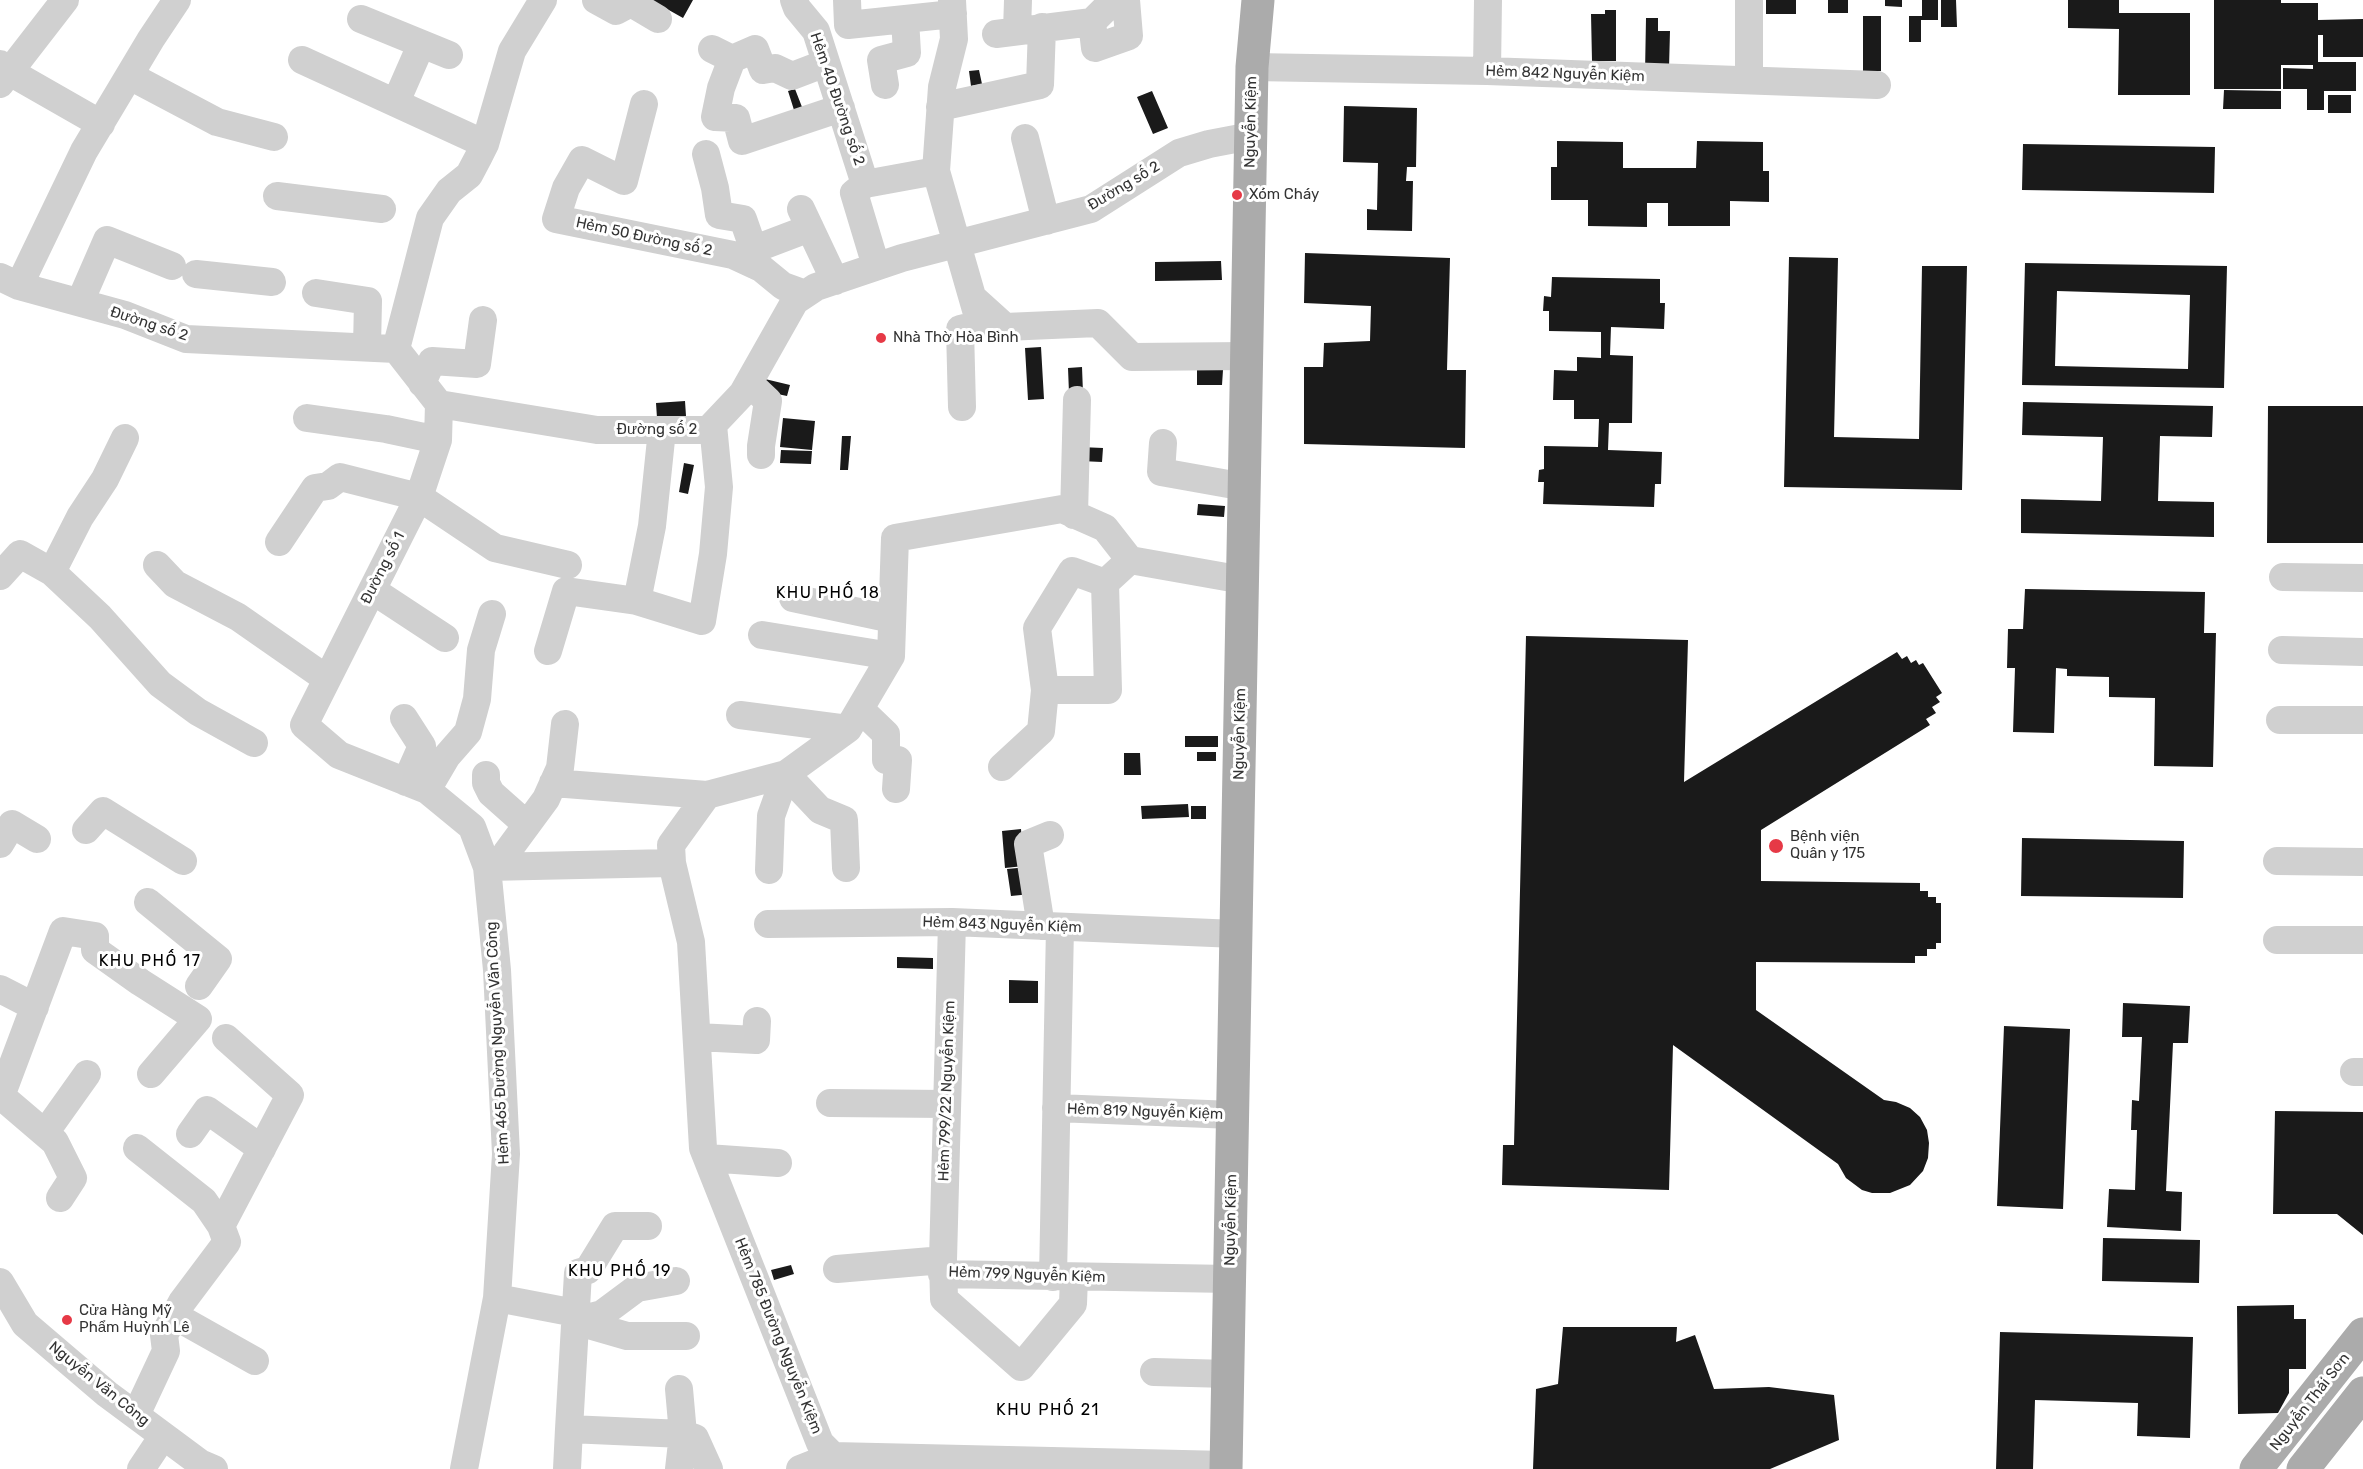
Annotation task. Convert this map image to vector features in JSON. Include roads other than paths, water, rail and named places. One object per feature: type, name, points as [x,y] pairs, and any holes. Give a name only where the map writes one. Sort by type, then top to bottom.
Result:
[{"type":"main road","name":"Nguyễn Kiệm","points":[[1226,1467],[1252,67],[1258,0]]},
{"type":"main road","name":"Nguyễn Thái Sơn","points":[[2256,1469],[2363,1334]]},
{"type":"main road","points":[[2304,1469],[2363,1393]]},
{"type":"street","points":[[65,0],[3,73],[100,124]]},
{"type":"street","points":[[9,281],[100,124],[177,0]]},
{"type":"street","points":[[430,394],[396,349],[430,218],[449,191],[469,175],[485,144],[512,51],[543,0]]},
{"type":"street","points":[[596,0],[616,11],[631,3],[658,19]]},
{"type":"street","name":"Hẻm 40 Đường số 2","points":[[794,0],[797,8],[816,31],[866,184],[854,193],[876,266]]},
{"type":"street","points":[[847,0],[848,24],[905,19],[952,7],[954,39],[942,87],[936,171],[955,244],[980,324],[960,329],[962,407]]},
{"type":"street","points":[[940,107],[1040,85],[1018,31],[1018,0]]},
{"type":"street","points":[[1018,31],[1092,22],[1114,0]]},
{"type":"street","points":[[1092,22],[1095,48],[1129,36],[1126,0]]},
{"type":"street","points":[[1487,71],[1488,0]]},
{"type":"street","points":[[1749,0],[1749,80]]},
{"type":"street","points":[[361,19],[449,55]]},
{"type":"street","points":[[885,85],[881,60],[907,53],[905,19]]},
{"type":"street","points":[[396,102],[421,45]]},
{"type":"street","points":[[826,63],[792,76],[775,68],[763,70],[755,49],[722,54],[721,88],[715,117],[736,118],[742,141],[841,108]]},
{"type":"street","points":[[302,60],[485,144]]},
{"type":"street","name":"Hẻm 842 Nguyễn Kiệm","points":[[1252,67],[1487,71],[1877,85]]},
{"type":"street","points":[[130,76],[217,122],[274,137]]},
{"type":"street","name":"Hẻm 50 Đường số 2","points":[[644,104],[624,181],[582,160],[566,188],[556,219],[753,258],[783,286],[805,294]]},
{"type":"street","name":"Đường số 2","points":[[430,394],[597,430],[708,430],[743,393],[795,301],[816,287],[876,266],[1091,209],[1179,153],[1209,144],[1251,136]]},
{"type":"street","points":[[1025,138],[1046,220]]},
{"type":"street","points":[[706,154],[719,215],[743,219],[753,258],[806,218],[835,281]]},
{"type":"street","points":[[866,184],[936,171]]},
{"type":"street","points":[[277,196],[382,209]]},
{"type":"street","points":[[80,302],[107,240],[184,270],[272,282]]},
{"type":"street","name":"Đường số 2","points":[[9,281],[124,315],[186,339],[396,349]]},
{"type":"street","points":[[316,293],[368,301],[367,347]]},
{"type":"street","points":[[974,299],[1005,327],[1098,323],[1132,357],[1247,356]]},
{"type":"street","points":[[430,394],[432,361],[477,364],[483,320]]},
{"type":"street","points":[[749,383],[768,401],[760,446],[761,455]]},
{"type":"street","name":"Đường số 1","points":[[304,725],[419,497],[438,440],[430,394]]},
{"type":"street","points":[[1074,515],[1077,400]]},
{"type":"street","points":[[307,418],[386,429],[438,440]]},
{"type":"street","points":[[548,651],[566,591],[637,601],[702,621],[713,554],[719,487],[713,425]]},
{"type":"street","points":[[637,601],[652,526],[662,430]]},
{"type":"street","points":[[52,572],[80,517],[105,479],[125,438]]},
{"type":"street","points":[[1163,443],[1161,472],[1245,487]]},
{"type":"street","points":[[279,542],[315,488],[328,486],[340,477],[419,497],[495,548],[568,566]]},
{"type":"street","points":[[553,783],[707,795],[786,774],[854,719],[891,656],[895,538],[1062,509],[1105,528],[1130,560],[1243,580]]},
{"type":"street","points":[[0,576],[10,547],[52,572],[100,617],[160,684],[198,712],[254,743]]},
{"type":"street","points":[[1044,690],[1108,690],[1105,583],[1130,560]]},
{"type":"street","points":[[158,565],[175,584],[238,617],[327,679]]},
{"type":"street","points":[[1002,767],[1041,731],[1044,690],[1037,628],[1072,571],[1105,583]]},
{"type":"street","points":[[2283,577],[2363,578]]},
{"type":"street","points":[[372,590],[445,638]]},
{"type":"street","points":[[793,598],[892,619]]},
{"type":"street","points":[[416,786],[468,732],[477,699],[481,650],[492,614]]},
{"type":"street","points":[[762,635],[891,656]]},
{"type":"street","points":[[2282,650],[2363,652]]},
{"type":"street","points":[[740,715],[854,719],[886,734],[886,760],[898,760],[896,789]]},
{"type":"street","points":[[404,718],[422,746],[416,786]]},
{"type":"street","points":[[2280,720],[2363,720]]},
{"type":"street","points":[[494,866],[546,799],[560,768],[565,724]]},
{"type":"street","name":"Hẻm 465 Đường Nguyễn Văn Công","points":[[304,725],[339,755],[416,786],[472,827],[494,866],[506,1154],[497,1298],[471,1467]]},
{"type":"street","points":[[786,774],[820,810],[844,820],[846,868]]},
{"type":"street","points":[[769,870],[771,816],[786,774]]},
{"type":"street","points":[[486,775],[486,783],[491,793],[527,825]]},
{"type":"street","points":[[494,866],[672,863],[671,845],[707,795]]},
{"type":"street","points":[[86,830],[103,811],[183,861]]},
{"type":"street","points":[[0,844],[12,824],[38,839]]},
{"type":"street","name":"Hẻm 819 Nguyễn Kiệm","points":[[1050,835],[1028,844],[1050,926],[1064,1277]]},
{"type":"street","points":[[2277,861],[2363,862]]},
{"type":"street","name":"Hẻm 785 Đường Nguyễn Kiệm","points":[[672,863],[691,942],[703,1148],[820,1443],[833,1456]]},
{"type":"street","points":[[148,902],[218,958],[199,986]]},
{"type":"street","name":"Hẻm 843 Nguyễn Kiệm","points":[[768,924],[952,922],[1236,934]]},
{"type":"street","name":"Hẻm 799/22 Nguyễn Kiệm","points":[[952,922],[942,1267],[944,1299],[1021,1367],[1073,1304],[1064,1277]]},
{"type":"street","points":[[60,1198],[73,1178],[55,1142],[1,1096],[5,1068],[35,1007],[63,932],[95,936],[95,950],[198,1019],[151,1074]]},
{"type":"street","points":[[2277,940],[2363,940]]},
{"type":"street","points":[[0,989],[35,1007]]},
{"type":"street","points":[[697,1037],[756,1040],[757,1021]]},
{"type":"street","points":[[221,1226],[290,1095],[226,1038]]},
{"type":"street","points":[[45,1133],[87,1074]]},
{"type":"street","points":[[830,1103],[947,1104]]},
{"type":"street","name":"Hẻm 819 Nguyễn Kiệm","points":[[1056,1108],[1233,1115]]},
{"type":"street","points":[[190,1134],[207,1110],[262,1149]]},
{"type":"street","points":[[136,1415],[166,1351],[164,1335],[227,1242],[221,1226],[204,1202],[137,1148]]},
{"type":"street","points":[[707,1158],[778,1162]]},
{"type":"street","points":[[567,1469],[578,1273],[588,1270],[615,1226],[648,1226]]},
{"type":"street","name":"Hẻm 799 Nguyễn Kiệm","points":[[837,1269],[942,1267],[1064,1277],[1230,1279]]},
{"type":"street","points":[[575,1321],[602,1314],[637,1288],[676,1281]]},
{"type":"street","name":"Nguyễn Văn Công","points":[[0,1282],[25,1324],[107,1394],[204,1467]]},
{"type":"street","points":[[497,1298],[570,1312],[575,1321],[627,1336],[686,1336]]},
{"type":"street","points":[[175,1316],[255,1361]]},
{"type":"street","points":[[1154,1372],[1228,1374]]},
{"type":"street","points":[[679,1389],[683,1434],[679,1469]]},
{"type":"street","points":[[569,1429],[683,1434],[695,1438],[709,1469]]},
{"type":"street","points":[[141,1469],[163,1436]]},
{"type":"street","points":[[800,1469],[833,1456],[1226,1467]]},
{"type":"place","name":"Xóm Cháy","points":[[1237,195]]},
{"type":"place","name":"Nhà Thờ Hòa Bình","points":[[881,338]]},
{"type":"place","name":"Bệnh viện Quân y 175","points":[[1776,846]]},
{"type":"place","name":"Cửa Hàng Mỹ Phẩm Huỳnh Lê","points":[[67,1320]]},
{"type":"district","name":"KHU PHỐ 18","points":[[828,593]]},
{"type":"district","name":"KHU PHỐ 17","points":[[150,961]]},
{"type":"district","name":"KHU PHỐ 19","points":[[620,1271]]},
{"type":"district","name":"KHU PHỐ 21","points":[[1048,1410]]}]
